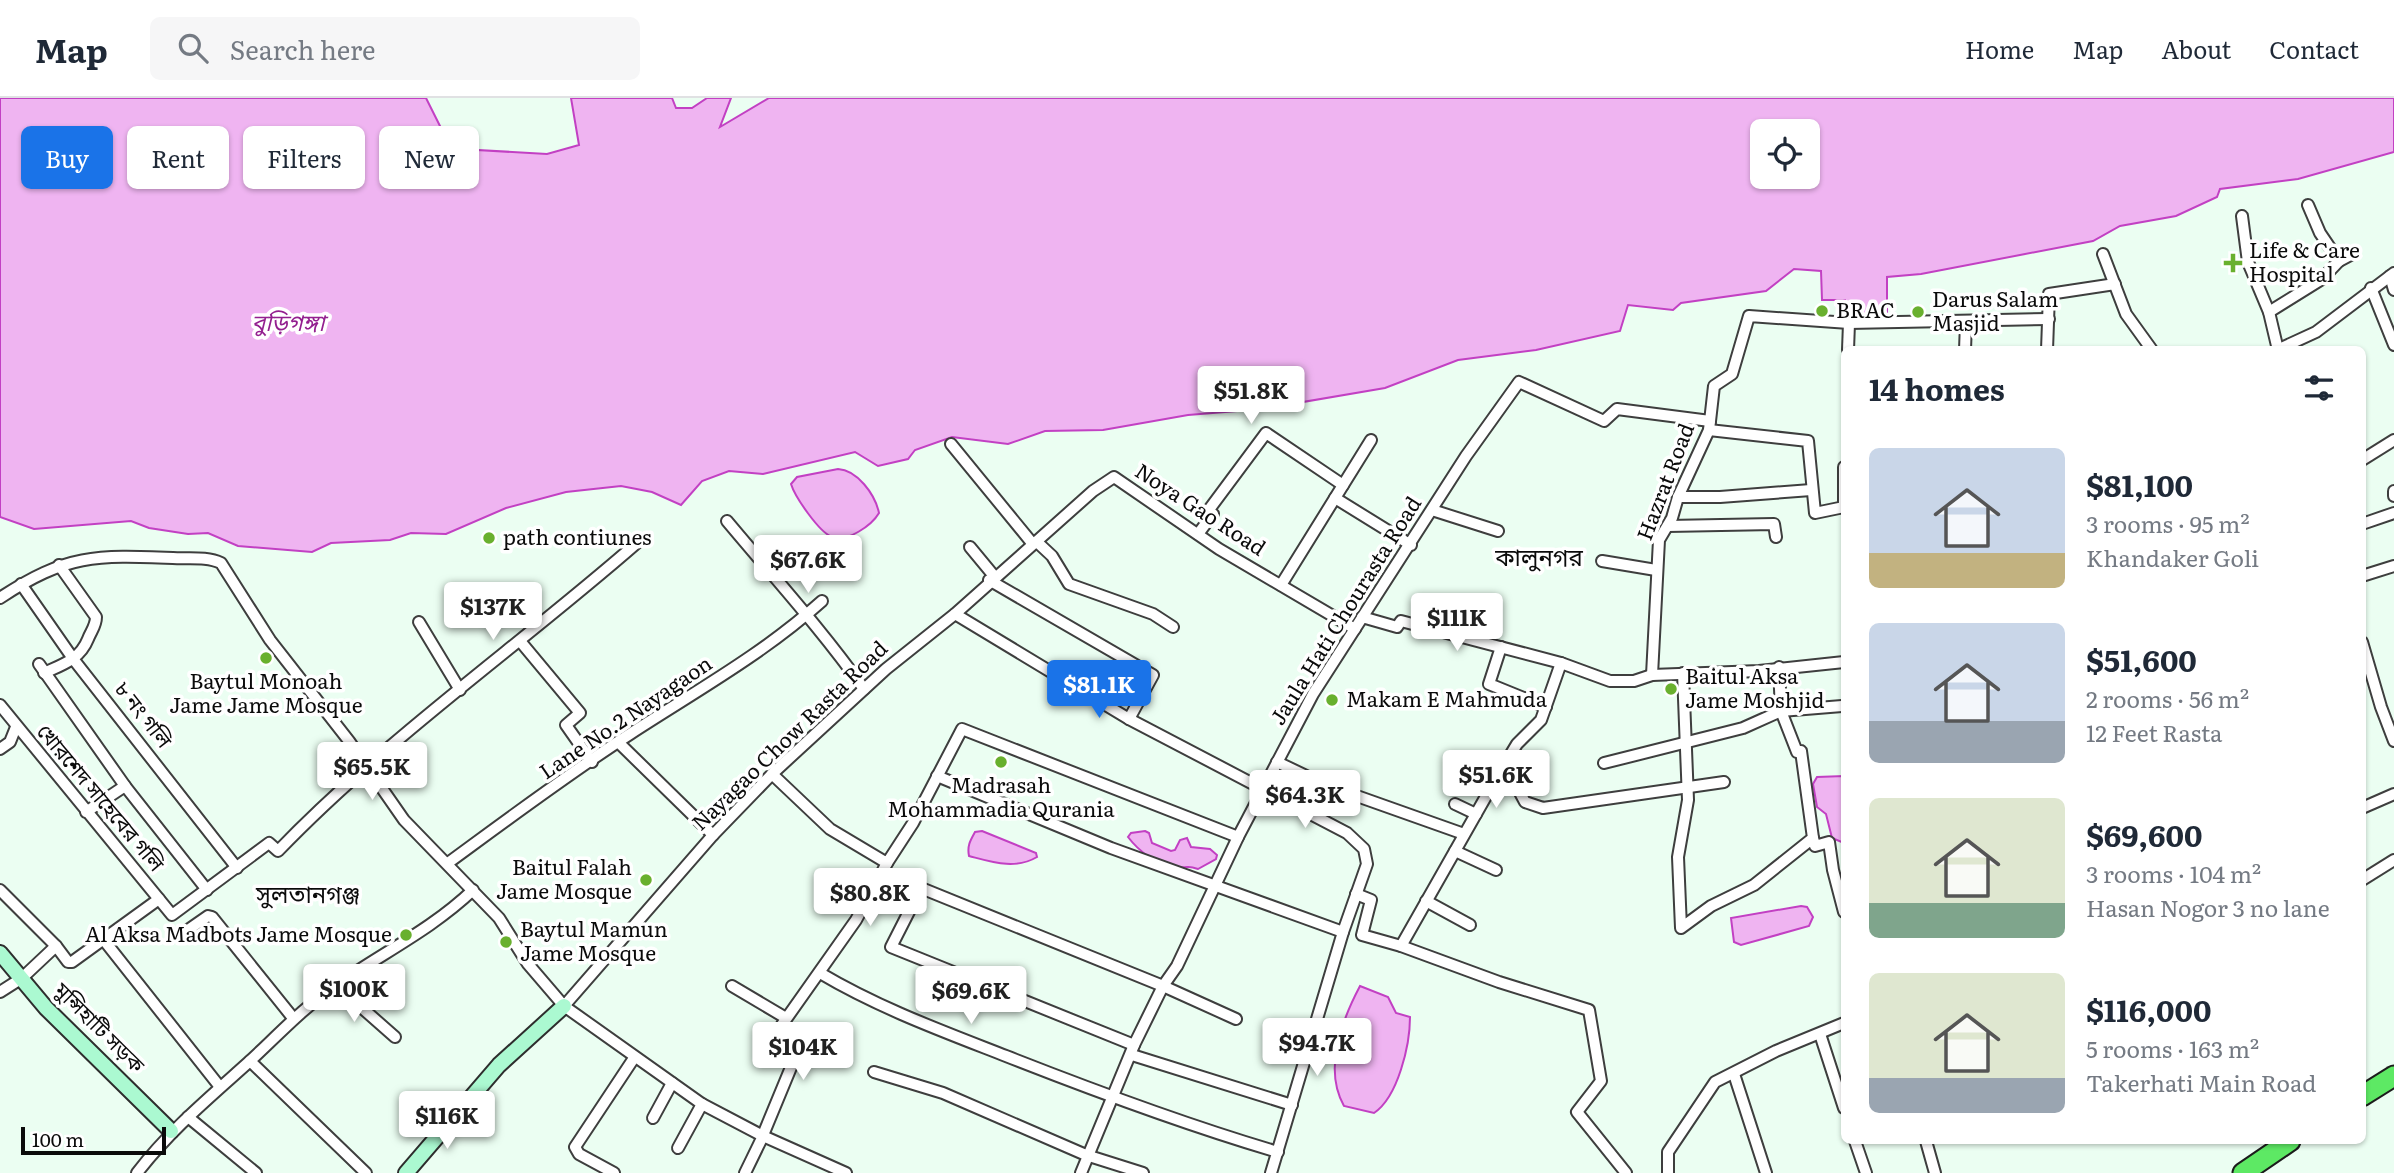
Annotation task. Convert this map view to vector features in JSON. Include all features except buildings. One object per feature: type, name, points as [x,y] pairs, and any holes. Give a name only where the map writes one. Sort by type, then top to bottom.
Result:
[{"type":"highway","points":[[2366,1094],[2394,1076]]},
{"type":"highway","points":[[2244,1173],[2286,1144]]},
{"type":"street","points":[[2308,205],[2320,233],[2339,261]]},
{"type":"street","points":[[2242,216],[2248,262],[2269,312],[2276,346]]},
{"type":"street","points":[[2269,312],[2322,279],[2339,261],[2354,253]]},
{"type":"street","points":[[2103,254],[2126,314],[2149,346]]},
{"type":"street","points":[[2286,346],[2316,332],[2392,275],[2394,290]]},
{"type":"street","points":[[2047,346],[2049,294],[2115,284]]},
{"type":"street","points":[[2371,289],[2394,345]]},
{"type":"street","name":"Hazrat Road","points":[[1651,675],[1659,540],[1668,526],[1709,425],[1714,386],[1727,381],[1732,374],[1749,316],[1849,323]]},
{"type":"street","points":[[1848,346],[1849,323],[2049,319]]},
{"type":"street","points":[[1965,346],[1966,322]]},
{"type":"street","name":"Jaula Hati Chourasta Road","points":[[1081,1173],[1086,1155],[1163,986],[1177,966],[1238,837],[1313,694],[1519,382],[1604,421],[1617,409],[1709,425]]},
{"type":"street","points":[[1709,425],[1808,441],[1815,513],[1841,509]]},
{"type":"street","points":[[1198,534],[1213,514],[1208,511],[1266,433],[1343,485]]},
{"type":"street","points":[[1281,585],[1371,440]]},
{"type":"street","points":[[2366,458],[2394,440]]},
{"type":"street","points":[[951,444],[1032,543],[1037,542],[1052,556],[1069,583],[1142,610],[1172,627]]},
{"type":"street","name":"Noya Gao Road","points":[[1032,543],[1093,491],[1114,477],[1198,534],[1355,629]]},
{"type":"street","points":[[1678,497],[1720,497],[1811,490]]},
{"type":"street","points":[[2394,491],[2394,496]]},
{"type":"street","points":[[1335,498],[1411,545]]},
{"type":"street","points":[[1432,510],[1498,531]]},
{"type":"street","points":[[2366,523],[2394,513]]},
{"type":"street","points":[[727,521],[828,640],[864,689]]},
{"type":"street","points":[[1668,526],[1774,524],[1776,537]]},
{"type":"street","points":[[59,565],[96,617],[87,647],[74,660],[41,669],[125,786],[206,890],[269,843],[278,851],[367,766],[638,542]]},
{"type":"street","name":"Nayagao Chow Rasta Road","points":[[564,1006],[713,835],[772,774],[864,689],[955,614],[1032,543]]},
{"type":"street","points":[[970,547],[992,578],[1153,675],[1129,719]]},
{"type":"street","points":[[0,598],[59,565],[111,557],[210,559],[221,563],[270,640],[367,766],[404,820],[427,848],[448,863],[499,918],[528,964],[564,1006],[702,1104],[763,1136],[846,1173]]},
{"type":"street","points":[[1602,561],[1656,570]]},
{"type":"street","points":[[2366,575],[2394,566]]},
{"type":"street","name":"৮ নং গলি","points":[[21,584],[74,660],[237,868]]},
{"type":"street","name":"Lane No.2 Nayagaon","points":[[448,863],[618,742],[747,662],[822,601]]},
{"type":"street","points":[[955,614],[1129,719],[1347,833],[1364,849],[1368,858],[1343,932],[1271,1173]]},
{"type":"street","points":[[1362,617],[1398,627],[1401,621],[1561,663],[1610,681],[1634,681],[1651,675],[1759,671],[1841,662]]},
{"type":"street","points":[[419,621],[460,690]]},
{"type":"street","points":[[520,641],[580,713],[566,725],[592,762]]},
{"type":"street","points":[[1501,647],[1489,684],[1546,707]]},
{"type":"street","points":[[2366,656],[2394,741]]},
{"type":"street","points":[[1401,946],[1517,744],[1541,720],[1561,663]]},
{"type":"street","points":[[1779,667],[1781,711],[1797,752],[1801,751],[1815,846],[1829,842],[1841,901]]},
{"type":"street","points":[[1683,673],[1688,788],[1678,857],[1681,928],[1712,906],[1754,885],[1813,838]]},
{"type":"street","points":[[2366,688],[2375,688]]},
{"type":"street","name":"খোরশেদ সাহেবের গলি","points":[[0,705],[172,915],[206,890]]},
{"type":"street","points":[[1604,763],[1743,727],[1781,711],[1841,706]]},
{"type":"street","points":[[0,749],[10,742],[16,727]]},
{"type":"street","points":[[745,1173],[799,1048],[779,1029],[856,920],[887,863],[914,823],[962,729],[1238,837]]},
{"type":"street","points":[[618,742],[713,835]]},
{"type":"street","points":[[1508,761],[1519,793],[1533,807],[1543,808],[1582,800],[1724,782]]},
{"type":"street","points":[[1277,762],[1323,784],[1464,834]]},
{"type":"street","points":[[772,774],[822,823],[887,863]]},
{"type":"street","points":[[937,776],[1111,848],[1343,932]]},
{"type":"street","points":[[86,812],[125,786]]},
{"type":"street","points":[[2366,806],[2394,794]]},
{"type":"street","points":[[1455,804],[1476,814]]},
{"type":"street","points":[[1455,850],[1496,870]]},
{"type":"street","points":[[2366,878],[2394,860]]},
{"type":"street","points":[[1236,1019],[1163,986],[921,888],[891,947],[1133,1050],[1292,1105]]},
{"type":"street","points":[[0,890],[70,962],[159,900]]},
{"type":"street","points":[[137,1173],[171,1130],[293,1018],[336,985],[430,927],[473,890]]},
{"type":"street","points":[[1356,894],[1371,900],[1362,935],[1590,1010],[1601,1081],[1577,1112],[1626,1173]]},
{"type":"street","points":[[1426,901],[1470,925]]},
{"type":"street","points":[[186,932],[208,916],[212,917],[293,1018]]},
{"type":"street","points":[[103,939],[220,1087]]},
{"type":"street","points":[[0,992],[22,978],[56,946]]},
{"type":"street","name":"মুন্সিহাটি সড়ক","points":[[0,953],[46,1008],[171,1130]]},
{"type":"street","points":[[372,962],[378,973]]},
{"type":"street","points":[[820,973],[886,1009],[1220,1135],[1278,1152]]},
{"type":"street","points":[[336,985],[396,1037]]},
{"type":"street","points":[[732,986],[786,1018]]},
{"type":"street","points":[[406,1173],[499,1065],[564,1006]]},
{"type":"street","points":[[1668,1173],[1668,1152],[1715,1082],[1776,1051],[1841,1024]]},
{"type":"street","points":[[1820,1034],[1841,1099]]},
{"type":"street","points":[[612,1172],[575,1150],[634,1058]]},
{"type":"street","points":[[250,1060],[366,1173]]},
{"type":"street","points":[[874,1072],[943,1093],[1086,1155],[1143,1173]]},
{"type":"street","points":[[1734,1074],[1766,1173]]},
{"type":"street","points":[[653,1118],[672,1083]]},
{"type":"street","points":[[678,1147],[702,1104]]},
{"type":"street","points":[[188,1117],[256,1173]]},
{"type":"street","points":[[1856,1144],[1866,1173]]},
{"type":"street","points":[[1927,1144],[1935,1173]]},
{"type":"water","name":"বুড়িগঙ্গা","points":[[0,98],[426,98],[440,126],[379,126],[379,189],[479,189],[479,150],[547,154],[579,145],[571,98],[672,98],[676,108],[692,108],[707,98],[731,98],[720,127],[769,98],[2394,98],[2394,152],[2298,179],[2220,189],[2217,197],[2176,216],[2120,226],[2093,241],[1921,274],[1887,277],[1887,317],[1847,318],[1845,300],[1822,300],[1821,271],[1794,269],[1766,291],[1681,303],[1673,310],[1628,305],[1620,331],[1536,350],[1458,360],[1385,388],[1262,409],[1188,415],[1103,430],[1045,431],[1008,444],[952,437],[915,450],[908,459],[878,466],[855,452],[763,474],[729,471],[702,481],[681,505],[652,492],[621,486],[566,492],[506,508],[446,534],[411,533],[390,540],[331,543],[312,552],[238,546],[208,533],[188,534],[149,528],[131,521],[34,529],[0,517]]},
{"type":"water","points":[[838,469],[852,474],[864,484],[874,498],[879,513],[858,532],[838,538],[827,534],[814,521],[791,484],[797,477]]},
{"type":"water","points":[[1841,776],[1841,842],[1832,838],[1826,814],[1817,807],[1813,784],[1817,777]]},
{"type":"water","points":[[982,831],[1036,853],[1037,857],[1012,864],[969,856],[969,846],[975,832]]},
{"type":"water","points":[[1131,833],[1149,833],[1152,843],[1171,851],[1175,850],[1180,840],[1187,838],[1191,847],[1210,849],[1217,855],[1216,859],[1198,869],[1163,865],[1143,852],[1128,837]]},
{"type":"water","points":[[1807,907],[1813,917],[1809,926],[1741,945],[1734,942],[1731,918]]},
{"type":"water","points":[[1360,986],[1388,997],[1396,1013],[1410,1017],[1408,1042],[1401,1070],[1390,1095],[1374,1113],[1344,1106],[1335,1076],[1341,1029]]},
{"type":"place","name":"Life & Care Hospital","points":[[2233,263]]},
{"type":"place","name":"BRAC","points":[[1822,311]]},
{"type":"place","name":"Darus Salam Masjid","points":[[1918,312]]},
{"type":"place","name":"path contiunes","points":[[489,538]]},
{"type":"place","name":"Baytul Monoah Jame Jame Mosque","points":[[266,658]]},
{"type":"place","name":"Baitul Aksa Jame Moshjid","points":[[1671,689]]},
{"type":"place","name":"Makam E Mahmuda","points":[[1332,700]]},
{"type":"place","name":"Madrasah Mohammadia Qurania","points":[[1001,762]]},
{"type":"place","name":"Baitul Falah Jame Mosque","points":[[646,880]]},
{"type":"place","name":"Al Aksa Madbots Jame Mosque","points":[[406,935]]},
{"type":"place","name":"Baytul Mamun Jame Mosque","points":[[506,942]]},
{"type":"district","name":"কালুনগর","points":[[1539,558]]},
{"type":"district","name":"সুলতানগঞ্জ","points":[[308,895]]}]
